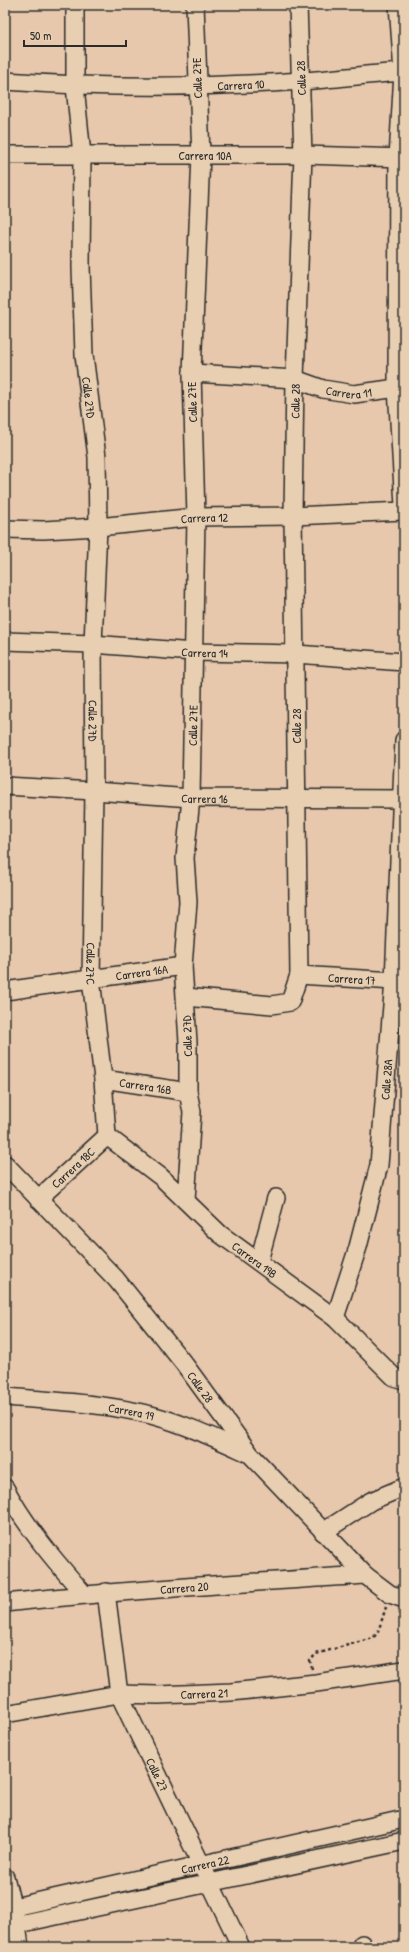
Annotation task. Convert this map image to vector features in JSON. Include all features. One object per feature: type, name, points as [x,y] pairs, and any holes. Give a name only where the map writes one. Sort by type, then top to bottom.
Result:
[{"type":"street","name":"Calle 27D","points":[[75,5],[75,86],[82,155],[81,267],[84,355],[97,457],[98,527],[93,644],[94,791]]},
{"type":"street","name":"Calle 27E","points":[[191,798],[196,517],[192,374],[201,154],[197,85],[195,5]]},
{"type":"street","name":"Calle 28","points":[[296,798],[296,654],[293,516],[295,379],[303,154],[298,5]]},
{"type":"street","points":[[398,5],[404,72],[401,158],[400,388],[404,506]]},
{"type":"street","name":"Carrera 10","points":[[5,81],[75,86],[197,85],[301,81],[404,72]]},
{"type":"street","name":"Carrera 10A","points":[[5,155],[303,154],[401,158]]},
{"type":"street","name":"Carrera 11","points":[[192,374],[295,379],[323,389],[354,394],[400,388]]},
{"type":"street","name":"Carrera 12","points":[[5,529],[43,530],[98,527],[196,517],[293,516],[404,511]]},
{"type":"street","name":"Carrera 14","points":[[5,641],[93,644],[193,652],[296,654],[404,662]]},
{"type":"street","name":"Calle 28A","points":[[335,1318],[358,1247],[378,1165],[399,982],[404,740]]},
{"type":"street","name":"Carrera 16","points":[[5,786],[191,798],[403,799]]},
{"type":"street","name":"Calle 27C","points":[[94,791],[91,979],[103,1079],[107,1136]]},
{"type":"street","name":"Calle 27D","points":[[186,1200],[192,1112],[188,1092],[188,1042],[183,966],[188,902],[185,858],[191,798]]},
{"type":"street","points":[[186,997],[272,1006],[290,1002],[299,975],[296,798]]},
{"type":"street","name":"Carrera 16A","points":[[5,991],[183,966]]},
{"type":"street","name":"Carrera 17","points":[[299,975],[399,982]]},
{"type":"street","name":"Carrera 16B","points":[[103,1079],[188,1092]]},
{"type":"street","name":"Carrera 19B","points":[[107,1136],[135,1156],[186,1200],[220,1234],[259,1261],[335,1318],[394,1377],[404,1380]]},
{"type":"street","name":"Carrera 18C","points":[[38,1199],[107,1136]]},
{"type":"street","name":"Calle 28","points":[[5,1164],[116,1279],[185,1365],[250,1454],[365,1575],[397,1597]]},
{"type":"street","points":[[259,1261],[276,1198]]},
{"type":"street","name":"Carrera 19","points":[[5,1397],[99,1405],[151,1415],[202,1432],[250,1454]]},
{"type":"street","points":[[323,1532],[366,1504],[404,1487]]},
{"type":"street","points":[[5,1488],[12,1501],[46,1550],[84,1594]]},
{"type":"street","name":"Carrera 20","points":[[5,1603],[106,1592],[365,1575]]},
{"type":"street","name":"Calle 27","points":[[106,1592],[119,1694],[241,1947]]},
{"type":"street","name":"Carrera 21","points":[[5,1714],[119,1694],[158,1695],[231,1692],[316,1683],[404,1670]]},
{"type":"street","points":[[397,1820],[399,1842]]},
{"type":"street","name":"Carrera 22","points":[[9,1908],[202,1866],[397,1820]]},
{"type":"street","name":"Carrera 22","points":[[11,1926],[399,1842]]},
{"type":"street","points":[[5,1877],[11,1926],[20,1947]]},
{"type":"path","points":[[310,1660],[316,1654],[372,1638],[378,1632],[397,1597]]}]
